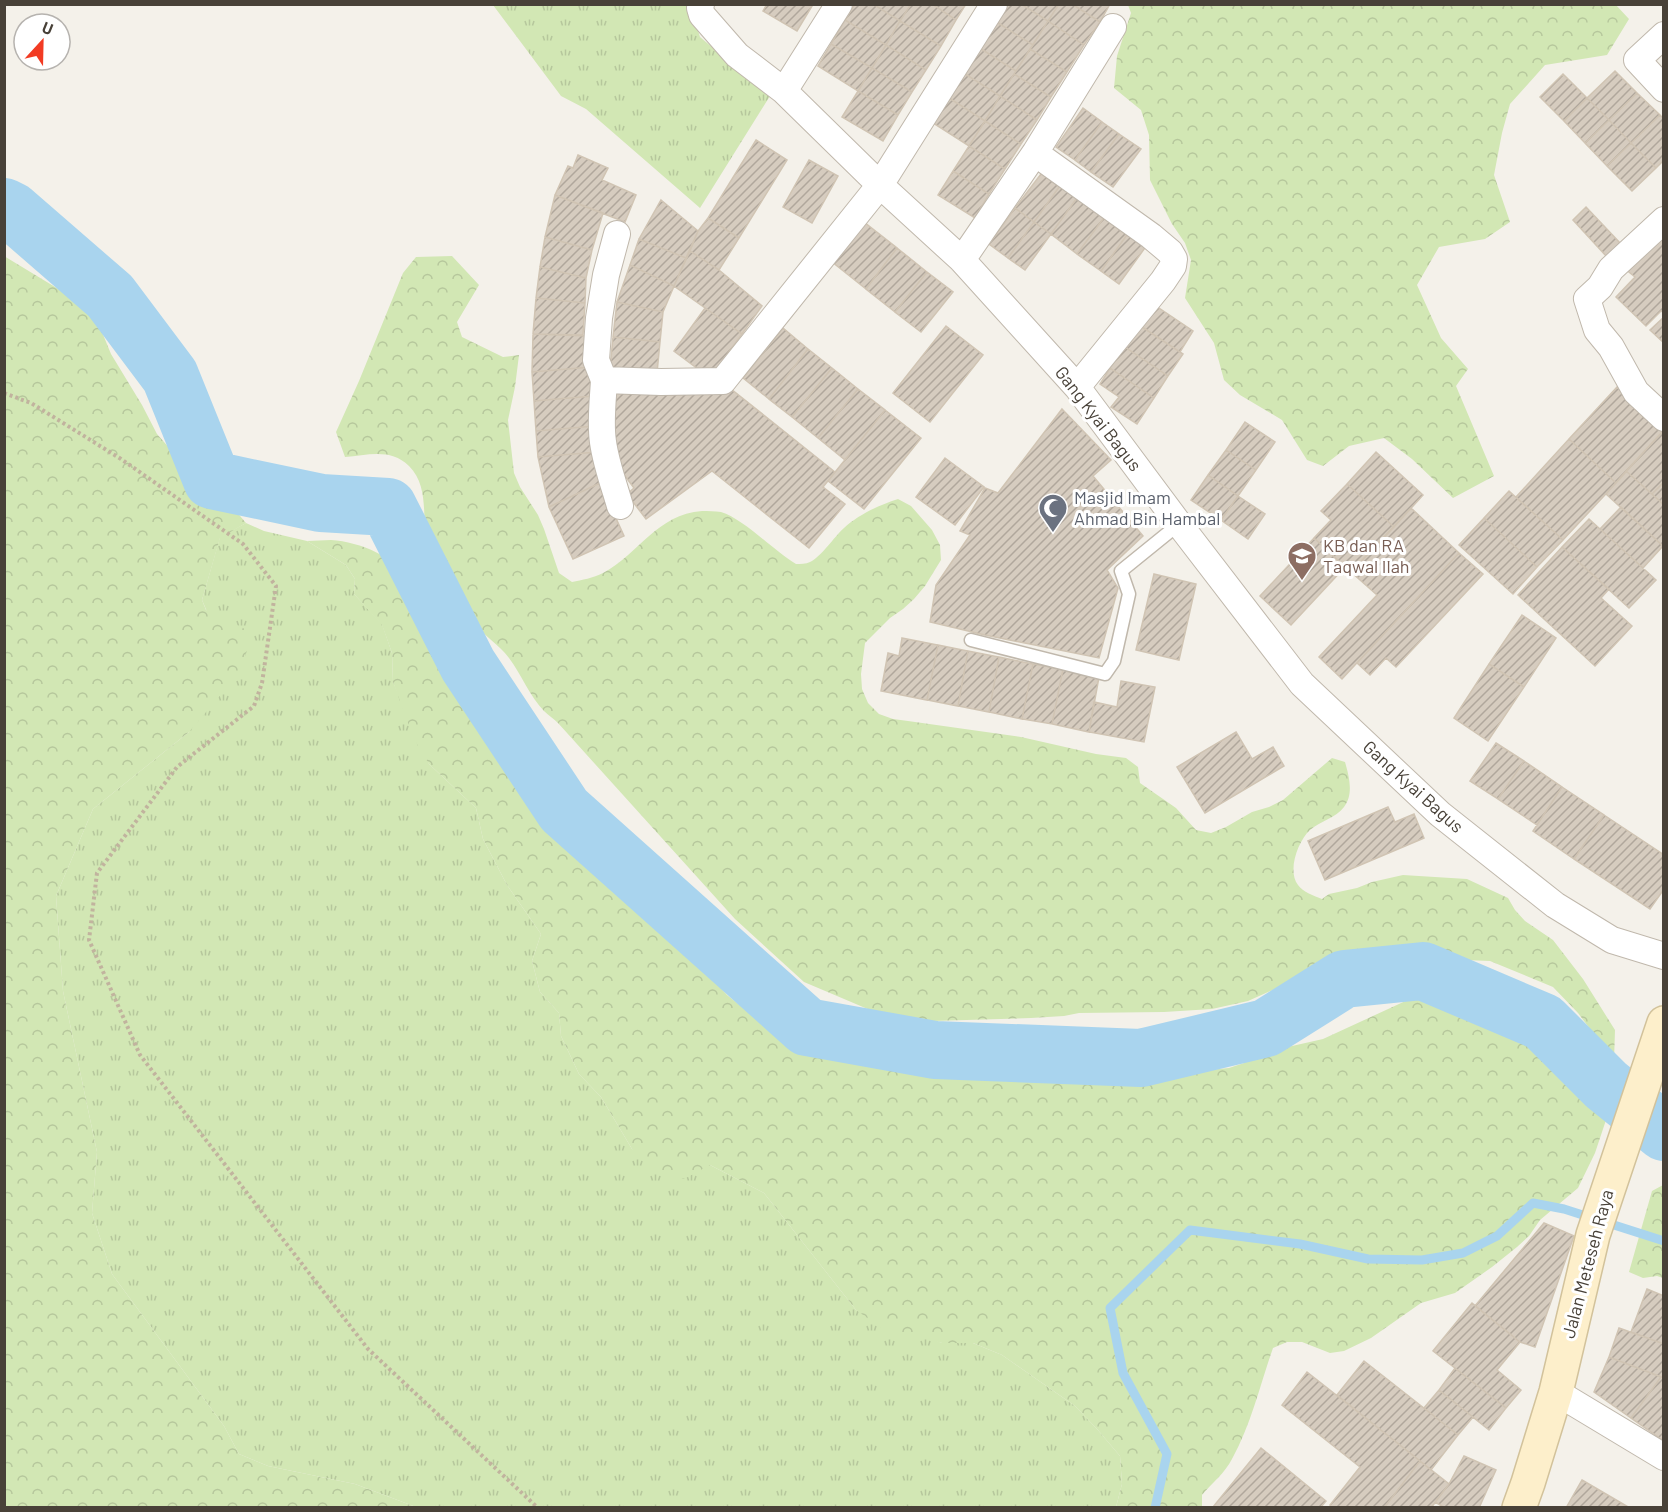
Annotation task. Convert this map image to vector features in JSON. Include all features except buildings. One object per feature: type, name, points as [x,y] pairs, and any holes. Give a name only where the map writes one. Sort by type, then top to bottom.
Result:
[{"type":"main road","name":"Jalan Meteseh Raya","points":[[1519,1508],[1556,1392],[1593,1235],[1664,1023]]},
{"type":"street","points":[[784,91],[839,4]]},
{"type":"street","points":[[604,380],[723,381],[880,185],[994,4]]},
{"type":"street","name":"Gang Kyai Bagus","points":[[700,6],[702,15],[737,55],[784,91],[880,185],[962,260],[1077,387],[1302,684],[1440,814],[1556,905],[1612,940],[1664,956]]},
{"type":"street","points":[[962,260],[1035,153],[1113,27]]},
{"type":"street","points":[[1664,35],[1637,60],[1664,89]]},
{"type":"street","points":[[1035,153],[1151,236],[1170,252],[1174,259],[1173,266],[1163,281],[1077,387]]},
{"type":"street","points":[[1664,220],[1611,268],[1600,287],[1587,299],[1597,330],[1611,347],[1636,392],[1664,418]]},
{"type":"street","points":[[617,234],[606,275],[599,318],[596,360],[604,380],[603,440],[620,506]]},
{"type":"street","points":[[1556,1392],[1664,1457]]},
{"type":"lane","points":[[971,640],[1106,674],[1113,662],[1129,594],[1121,571],[1179,524]]},
{"type":"path","points":[[4,393],[31,403],[121,459],[243,544],[276,586],[262,683],[254,706],[177,767],[97,873],[89,940],[141,1055],[368,1349],[538,1508]]},
{"type":"green space","points":[[1615,4],[1629,19],[1607,55],[1545,65],[1510,104],[1494,175],[1510,222],[1485,239],[1439,247],[1417,285],[1441,338],[1468,369],[1456,386],[1494,476],[1453,498],[1412,459],[1384,438],[1349,446],[1323,466],[1307,460],[1282,420],[1240,395],[1224,380],[1214,343],[1185,298],[1191,260],[1185,243],[1172,224],[1150,180],[1149,135],[1141,110],[1114,88],[1117,56],[1131,13],[1128,5]]},
{"type":"green space","points":[[493,5],[690,5],[700,37],[770,96],[700,208],[586,109],[561,96]]},
{"type":"green space","points":[[4,256],[93,310],[111,354],[157,434],[178,458],[191,466],[219,491],[246,523],[220,538],[202,600],[206,610],[251,632],[244,661],[229,685],[189,732],[93,809],[56,896],[63,991],[97,1152],[92,1213],[112,1274],[224,1426],[239,1454],[268,1466],[355,1484],[416,1507],[5,1507]]},
{"type":"green space","points":[[452,256],[479,285],[457,322],[462,337],[503,357],[519,355],[508,420],[514,473],[538,515],[559,573],[572,582],[599,575],[616,565],[660,527],[686,514],[702,511],[721,512],[730,516],[796,564],[807,563],[819,556],[850,523],[876,507],[898,499],[911,506],[932,530],[940,545],[941,560],[914,599],[890,618],[865,643],[861,674],[862,689],[868,703],[879,714],[893,719],[1021,737],[1096,754],[1126,758],[1138,767],[1140,783],[1176,808],[1196,830],[1211,833],[1252,812],[1283,800],[1332,758],[1345,762],[1350,785],[1347,802],[1337,814],[1310,830],[1302,841],[1294,864],[1295,879],[1298,885],[1309,894],[1322,899],[1329,894],[1403,875],[1467,879],[1508,898],[1525,921],[1553,940],[1583,979],[1615,1030],[1614,1061],[1578,1013],[1553,987],[1490,961],[1388,957],[1356,960],[1277,988],[1248,1001],[1212,1009],[1079,1013],[1031,1018],[917,1020],[870,1010],[804,982],[735,919],[558,723],[539,705],[509,658],[478,627],[448,574],[430,553],[425,530],[423,496],[416,475],[409,466],[402,460],[387,455],[345,457],[336,432],[403,273],[416,257]]},
{"type":"green space","points":[[246,523],[264,531],[307,541],[346,565],[355,579],[354,594],[382,624],[392,653],[393,682],[429,764],[476,808],[483,839],[507,885],[541,934],[532,961],[540,992],[559,1013],[561,1036],[579,1074],[601,1097],[632,1149],[710,1165],[764,1193],[856,1310],[942,1343],[973,1343],[1002,1355],[1075,1406],[1120,1456],[1122,1484],[1116,1507],[416,1507],[355,1484],[268,1466],[239,1454],[224,1426],[112,1274],[92,1213],[97,1152],[63,991],[56,896],[93,809],[189,732],[208,614],[202,600],[220,537]]},
{"type":"green space","points":[[331,540],[354,544],[376,552],[406,573],[413,582],[458,675],[524,791],[680,942],[727,995],[751,1014],[781,1029],[906,1061],[1021,1077],[1105,1075],[1135,1077],[1229,1068],[1244,1063],[1257,1054],[1323,1039],[1412,998],[1447,1004],[1513,1021],[1603,1093],[1610,1108],[1595,1153],[1578,1188],[1540,1220],[1529,1236],[1492,1267],[1455,1293],[1421,1303],[1371,1338],[1344,1351],[1330,1353],[1302,1342],[1287,1342],[1273,1348],[1239,1446],[1226,1469],[1202,1495],[1202,1507],[1116,1507],[1122,1484],[1120,1456],[1075,1406],[1002,1355],[973,1343],[942,1343],[880,1327],[856,1310],[764,1193],[710,1165],[684,1179],[657,1169],[632,1149],[601,1097],[579,1074],[561,1036],[559,1013],[540,992],[532,961],[541,934],[507,885],[483,839],[476,808],[429,764],[414,739],[393,682],[392,653],[382,625],[354,594],[355,579],[346,565],[307,541]]},
{"type":"green space","points":[[1663,1185],[1663,1278],[1657,1276],[1643,1278],[1629,1272],[1652,1191]]},
{"type":"waterway","points":[[4,207],[12,211],[110,296],[170,376],[212,480],[321,503],[388,507],[468,665],[564,810],[807,1027],[935,1050],[1141,1058],[1266,1028],[1344,979],[1423,971],[1543,1022],[1606,1085],[1664,1132]]},
{"type":"waterway","points":[[1155,1508],[1167,1454],[1123,1373],[1110,1308],[1190,1230],[1300,1244],[1368,1259],[1422,1260],[1463,1253],[1497,1236],[1533,1203],[1564,1209],[1664,1241]]},
{"type":"place","name":"Masjid Imam Ahmad Bin Hambal","points":[[1053,534]]},
{"type":"place","name":"KB dan RA Taqwal Ilah","points":[[1302,582]]}]
